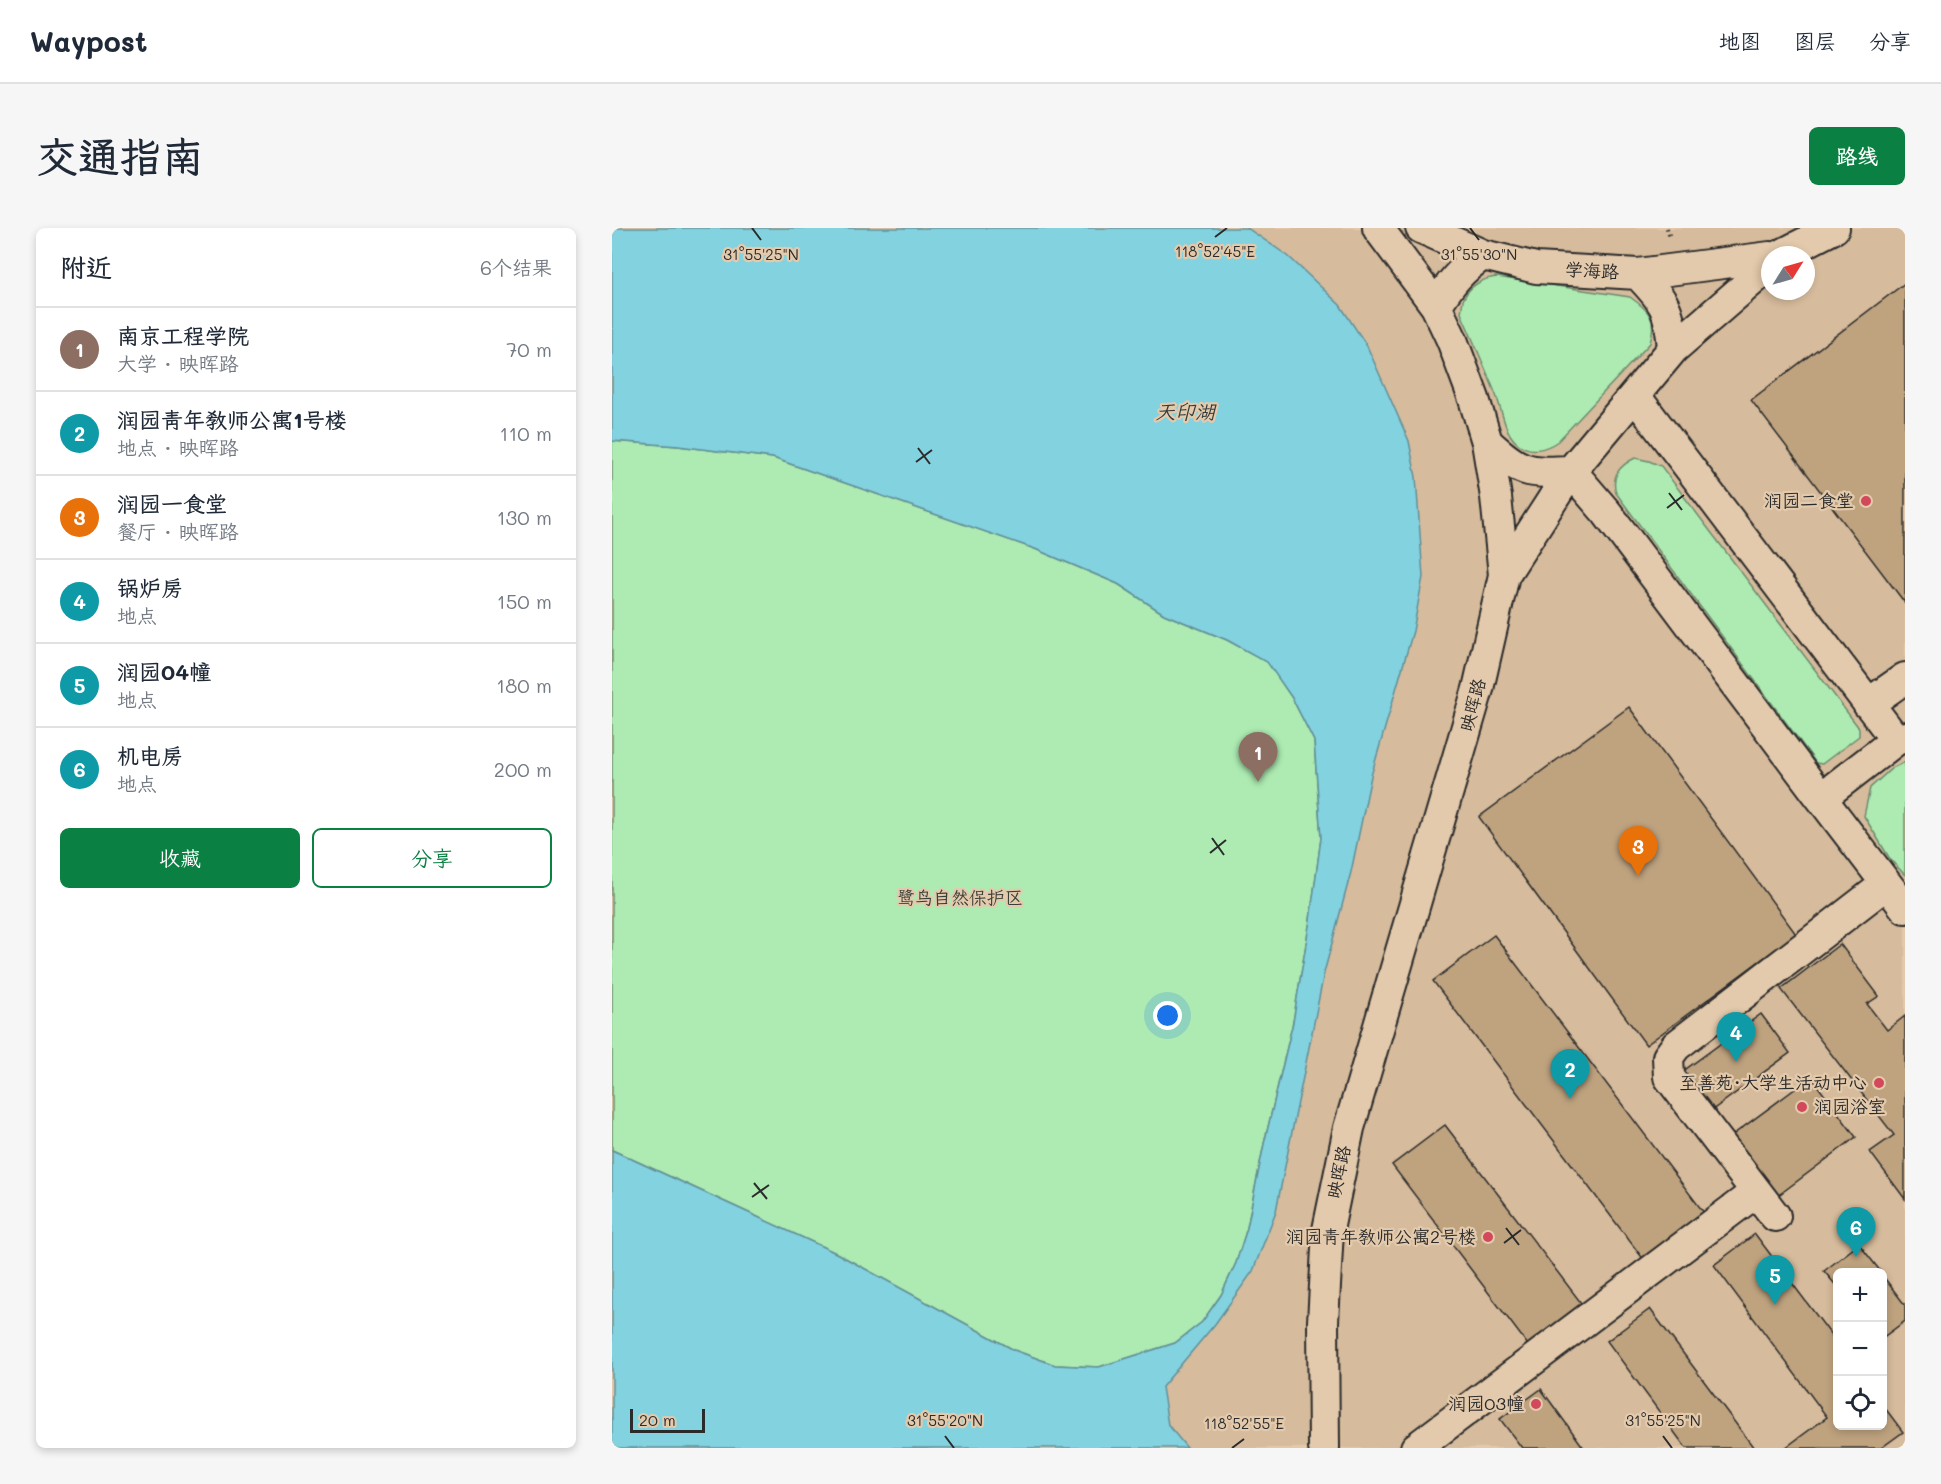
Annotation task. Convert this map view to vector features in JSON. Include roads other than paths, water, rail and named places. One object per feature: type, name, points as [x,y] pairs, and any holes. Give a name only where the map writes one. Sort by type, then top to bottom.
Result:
[{"type":"street","points":[[1378,228],[1436,306],[1452,340],[1474,399],[1487,442],[1496,497],[1504,575]]},
{"type":"street","name":"学海路","points":[[1420,228],[1483,255],[1536,268],[1638,274],[1761,257]]},
{"type":"street","points":[[1799,246],[1834,228]]},
{"type":"street","points":[[1436,306],[1452,281],[1468,265],[1483,255]]},
{"type":"street","name":"映晖路","points":[[1324,1448],[1323,1322],[1328,1230],[1348,1128],[1478,689],[1504,575],[1571,471],[1673,349],[1761,273]]},
{"type":"street","points":[[1638,274],[1660,297],[1671,321],[1673,349]]},
{"type":"street","points":[[1635,396],[1868,704],[1900,739],[1821,798]]},
{"type":"street","points":[[1487,442],[1512,464],[1535,472],[1571,471],[1621,532],[1905,908]]},
{"type":"street","points":[[1868,704],[1905,678]]},
{"type":"street","points":[[1775,1216],[1670,1077],[1668,1057],[1676,1046],[1886,884]]},
{"type":"street","points":[[1416,1448],[1756,1192]]},
{"type":"water","name":"天印湖","points":[[612,228],[1247,228],[1288,256],[1340,305],[1367,346],[1409,441],[1416,477],[1423,577],[1413,631],[1371,776],[1351,872],[1324,973],[1276,1211],[1253,1271],[1215,1324],[1162,1387],[1168,1425],[1187,1448],[612,1448],[612,1150],[836,1253],[1014,1350],[1055,1365],[1099,1367],[1175,1343],[1202,1322],[1221,1295],[1236,1263],[1247,1228],[1293,1022],[1321,838],[1314,741],[1292,698],[1267,662],[1227,640],[1164,614],[1118,584],[1035,549],[773,458],[678,446],[612,441]]},
{"type":"place","name":"润园二食堂","points":[[1866,501]]},
{"type":"place","name":"南京工程学院","points":[[1258,782]]},
{"type":"place","name":"润园一食堂","points":[[1638,876]]},
{"type":"place","name":"锅炉房","points":[[1736,1062]]},
{"type":"place","name":"至善苑·大学生活动中心","points":[[1879,1083]]},
{"type":"place","name":"润园青年教师公寓1号楼","points":[[1570,1099]]},
{"type":"place","name":"润园浴室","points":[[1802,1107]]},
{"type":"place","name":"润园青年教师公寓2号楼","points":[[1488,1237]]},
{"type":"place","name":"机电房","points":[[1856,1257]]},
{"type":"place","name":"润园04幢","points":[[1775,1305]]},
{"type":"place","name":"润园03幢","points":[[1536,1404]]},
{"type":"park label","name":"鹭鸟自然保护区","points":[[960,898]]}]
